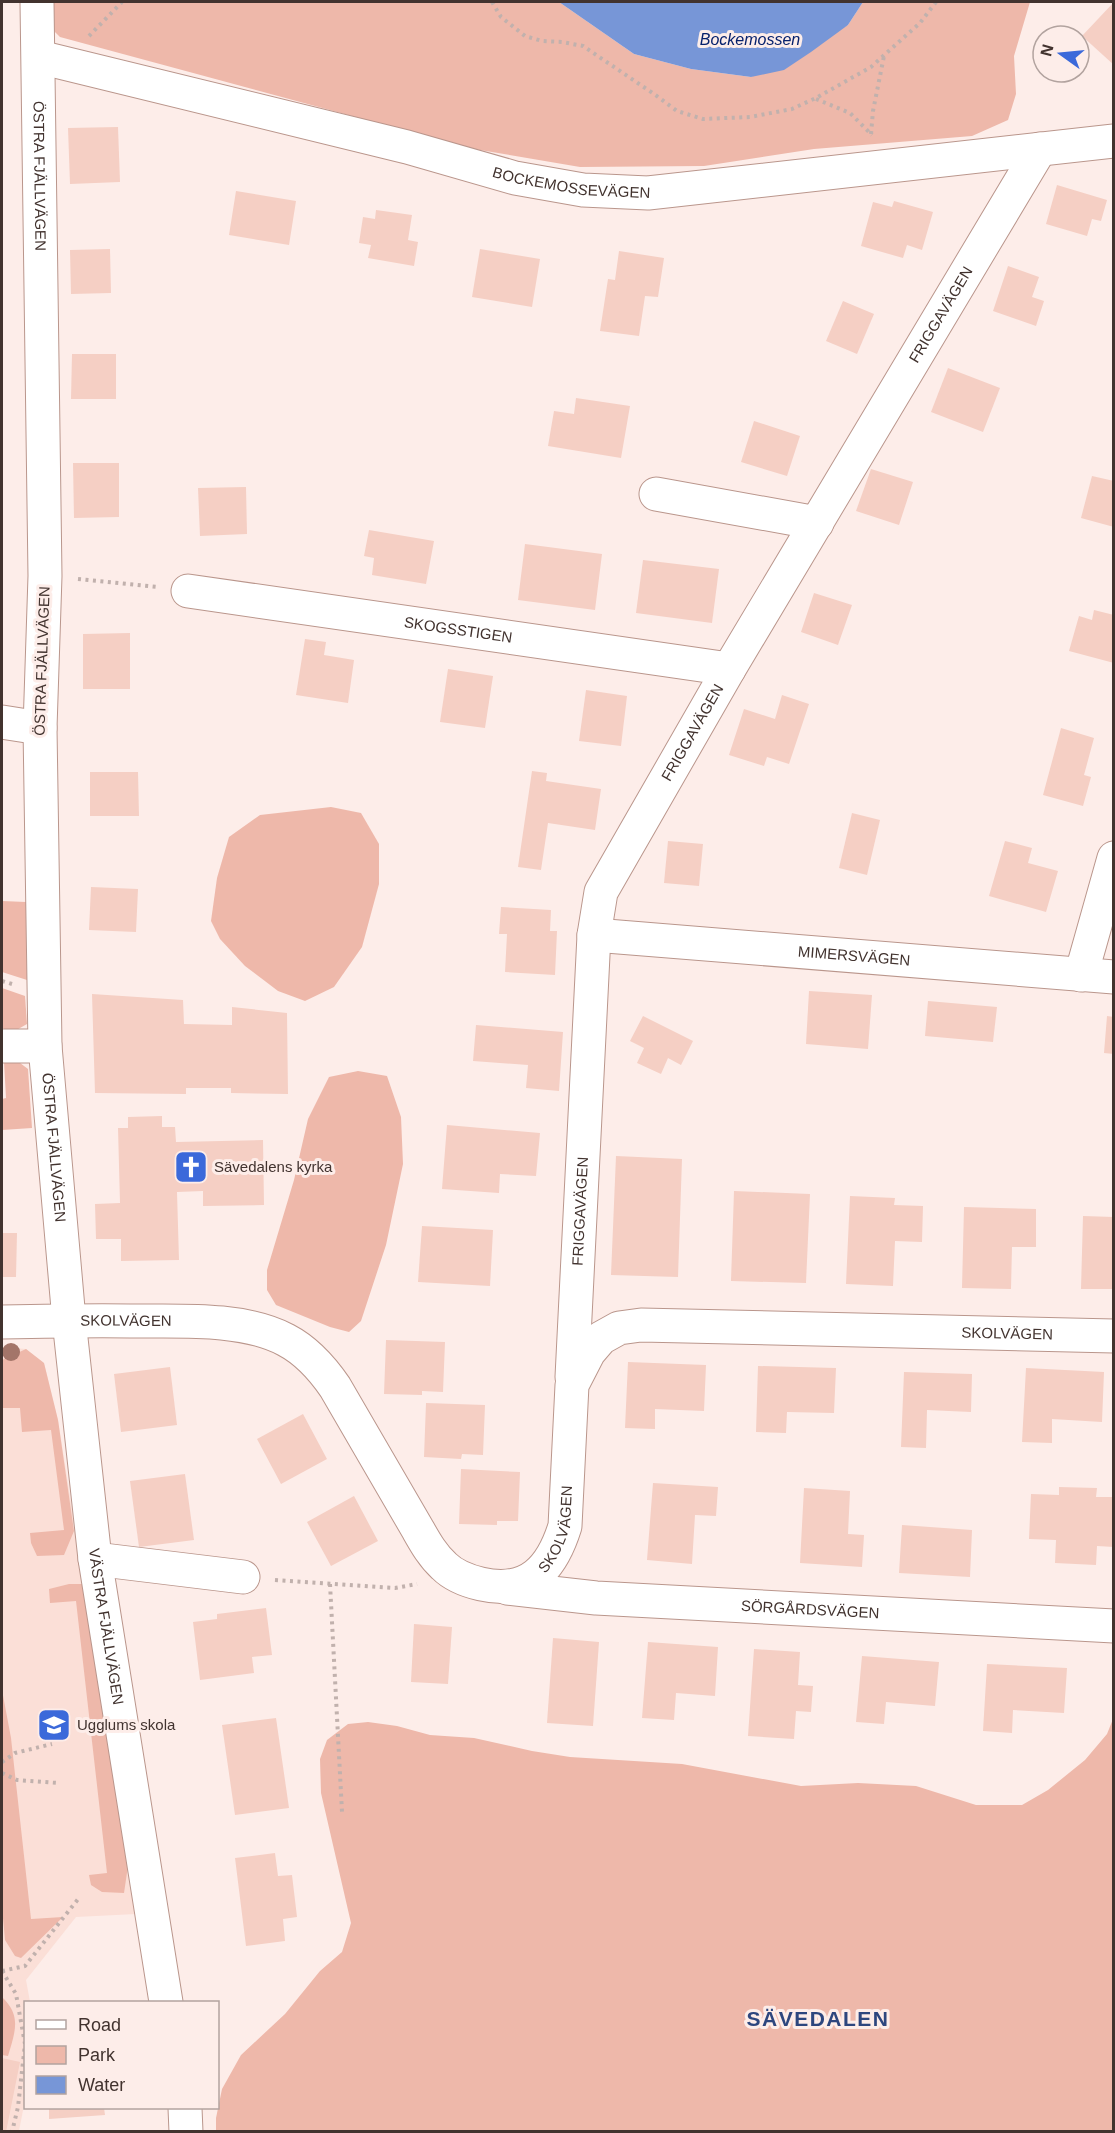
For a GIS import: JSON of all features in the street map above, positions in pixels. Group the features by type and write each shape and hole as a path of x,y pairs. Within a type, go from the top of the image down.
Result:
{"street":[{"name":"ÖSTRA FJÄLLVÄGEN","path":"37,2 51,60 45,576 40,728 45,1046 69,1320"},
{"name":"BOCKEMOSSEVÄGEN","path":"51,60 407,147 515,178 583,190 648,194 1113,141"},
{"name":"FRIGGAVÄGEN","path":"572,1385 594,935 601,892 729,669 1040,149"},
{"path":"656,494 817,523"},
{"name":"SKOGSSTIGEN","path":"188,591 729,669"},
{"path":"2,723 40,728"},
{"path":"1081,975 1113,858"},
{"name":"MIMERSVÄGEN","path":"594,935 1113,977"},
{"path":"2,1046 45,1046"},
{"name":"VÄSTRA FJÄLLVÄGEN","path":"69,1320 95,1560 166,2001"},
{"name":"SKOLVÄGEN","path":"2,1322 185,1321 246,1327 287,1340 309,1356 335,1387 430,1551 445,1567 470,1581 507,1587 525,1584 541,1572 560,1543 565,1526 572,1385 589,1352 601,1338 619,1328 641,1325 1113,1336"},
{"path":"95,1560 243,1577"},
{"name":"SÖRGÅRDSVÄGEN","path":"507,1587 596,1598 1113,1626"},
{"path":"185,2109 186,2132"}],"path":[{"path":"51,60 122,2"},
{"path":"492,2 501,17 525,36 542,41 583,46 677,111 703,119 750,117 792,109 816,98 871,67 920,22 936,2"},
{"path":"883,167 871,134 884,55"},
{"path":"816,98 850,113 871,134"},
{"path":"45,576 188,591"},
{"path":"243,1577 396,1588"},
{"path":"330,1584 342,1812"},
{"path":"2,1762 15,1753 52,1744"},
{"path":"2,1773 17,1780 58,1783"},
{"path":"24,2038 16,1994 2,1971 25,1966 79,1898"},
{"path":"12,2132 18,2107 24,2053"}],"shaded area":[{"name":"Ugglums skola","path":"2,1347 26,1349 44,1363 58,1420 136,1914 76,1917 26,1980 30,2001 24,2001 24,2105 19,2131 2,2132"}],"green space":[{"path":"43,2 559,2 634,54 691,69 751,77 848,25 863,2 1030,2 1014,56 1016,94 1008,120 972,136 814,149 704,166 580,167 474,149 60,37 49,26"},
{"path":"331,807 361,813 379,844 379,884 362,947 334,987 305,1001 278,991 245,966 220,939 211,921 217,878 229,837 260,815"},
{"path":"2,901 26,902 27,980 2,972"},
{"path":"2,988 25,996 27,1024 13,1032 2,1028"},
{"path":"4,1062 20,1063 28,1069 32,1128 2,1130 2,1099 6,1098"},
{"path":"358,1071 387,1076 401,1117 403,1164 386,1245 361,1321 349,1332 330,1327 276,1305 267,1290 267,1270 294,1180 308,1119 329,1077"},
{"path":"26,1349 44,1363 58,1420 74,1531 64,1555 37,1556 31,1543 30,1533 64,1530 51,1430 22,1432 20,1408 2,1408 2,1360"},
{"path":"69,1584 84,1584 128,1866 124,1893 102,1892 91,1885 89,1875 107,1873 76,1601 50,1603 49,1589"},
{"path":"2,1690 11,1738 31,1919 63,1917 21,1958 15,1956 5,1940 2,1907"},
{"path":"1113,1719 1113,2131 216,2131 216,2118 222,2089 241,2055 285,2014 320,1971 342,1952 351,1923 321,1793 320,1759 327,1740 348,1724 368,1722 397,1726 430,1735 474,1738 570,1757 682,1764 801,1786 858,1783 916,1786 976,1805 1022,1805 1048,1790 1085,1760 1107,1734"},
{"path":"2,1997 15,2018 8,2056 2,2055"}],"water":[{"name":"Bockemossen","path":"559,2 863,2 848,25 811,52 784,70 751,77 691,69 634,54"}],"building":[{"path":"1114,2 1114,65 1091,44 1091,26"},
{"path":"118,127 120,182 70,184 68,128"},
{"path":"1057,185 1107,200 1101,221 1092,219 1087,236 1046,224"},
{"path":"236,191 296,201 289,245 229,235"},
{"path":"894,201 933,212 922,250 907,245 903,258 861,246 873,202 892,207"},
{"path":"376,210 412,215 408,240 418,242 414,266 368,258 371,245 359,243 363,217 375,219"},
{"path":"110,249 111,293 71,294 70,250"},
{"path":"480,249 540,259 532,307 472,297"},
{"path":"619,251 664,258 658,297 645,296 639,336 600,331 608,279 615,280"},
{"path":"1008,266 1039,277 1032,297 1044,301 1036,326 993,311"},
{"path":"843,301 874,314 857,354 826,341"},
{"path":"72,354 116,354 116,399 71,399"},
{"path":"948,368 1000,388 983,432 931,412"},
{"path":"576,398 630,406 621,458 548,446 554,411 574,414"},
{"path":"754,421 800,436 787,476 741,462"},
{"path":"73,463 119,463 119,517 74,518"},
{"path":"871,469 913,482 899,525 856,511"},
{"path":"1092,476 1114,481 1114,527 1081,518"},
{"path":"246,487 247,534 200,536 198,488"},
{"path":"369,530 434,541 426,584 372,575 374,558 364,556"},
{"path":"525,544 602,554 595,610 518,600"},
{"path":"643,560 719,569 712,623 636,613"},
{"path":"814,593 852,605 838,645 801,632"},
{"path":"1094,610 1114,615 1114,663 1069,651 1079,616 1092,620"},
{"path":"130,633 130,689 83,689 83,634"},
{"path":"305,639 326,642 324,655 354,660 348,703 296,695"},
{"path":"448,669 493,676 485,728 440,722"},
{"path":"586,690 627,696 621,746 579,741"},
{"path":"782,695 809,704 789,764 767,757 764,766 729,755 744,709 775,719"},
{"path":"1061,728 1094,738 1084,775 1091,777 1083,806 1043,795"},
{"path":"532,771 547,773 546,781 601,789 595,830 548,823 541,870 518,867"},
{"path":"90,772 138,772 139,816 90,816"},
{"path":"852,813 880,820 867,875 839,868"},
{"path":"668,841 703,844 699,886 664,883"},
{"path":"1005,841 1032,848 1028,863 1058,871 1046,912 989,896"},
{"path":"91,887 138,889 136,932 89,930"},
{"path":"501,907 551,910 550,931 557,931 555,975 505,972 507,934 499,934"},
{"path":"809,991 872,995 868,1049 806,1044"},
{"path":"92,994 183,1000 184,1024 232,1025 232,1007 287,1013 288,1094 231,1093 231,1088 186,1088 186,1094 95,1093"},
{"path":"928,1001 997,1007 993,1042 925,1036"},
{"path":"643,1016 693,1041 681,1065 668,1058 661,1074 637,1063 644,1048 630,1041"},
{"path":"1107,1016 1114,1017 1114,1054 1104,1053"},
{"path":"476,1025 563,1032 559,1091 526,1088 528,1065 473,1061"},
{"name":"Sävedalens kyrka","path":"162,1116 162,1127 175,1127 176,1142 263,1140 264,1205 203,1206 203,1191 177,1192 179,1260 121,1261 121,1239 96,1239 95,1204 120,1203 118,1128 128,1128 128,1117"},
{"path":"447,1125 540,1133 536,1176 500,1174 499,1193 442,1189"},
{"path":"616,1156 682,1159 678,1277 611,1275"},
{"path":"734,1191 810,1194 806,1283 731,1281"},
{"path":"850,1196 895,1198 894,1205 923,1206 922,1242 895,1241 893,1286 846,1284"},
{"path":"964,1207 1036,1209 1036,1247 1012,1247 1011,1289 962,1288"},
{"path":"1083,1216 1114,1217 1114,1289 1081,1289"},
{"path":"422,1226 493,1230 490,1286 418,1282"},
{"path":"2,1233 17,1233 16,1277 2,1277"},
{"path":"386,1340 445,1342 443,1392 422,1391 422,1395 384,1394"},
{"path":"628,1362 706,1365 704,1411 655,1409 655,1429 625,1428"},
{"path":"758,1366 836,1368 834,1413 787,1412 786,1433 756,1432"},
{"path":"170,1367 177,1425 121,1432 114,1374"},
{"path":"1026,1368 1104,1372 1102,1422 1052,1419 1052,1443 1022,1442"},
{"path":"904,1372 972,1374 971,1412 927,1410 926,1448 901,1447"},
{"path":"426,1403 485,1405 483,1455 462,1454 461,1459 424,1457"},
{"path":"303,1414 327,1459 281,1484 257,1439"},
{"path":"461,1469 520,1472 518,1521 497,1521 497,1525 459,1524"},
{"path":"185,1474 194,1540 139,1547 130,1481"},
{"path":"653,1483 718,1487 716,1516 695,1515 692,1564 647,1560"},
{"path":"1059,1487 1097,1488 1096,1497 1114,1497 1114,1547 1097,1546 1096,1565 1055,1563 1056,1540 1029,1539 1031,1494 1059,1495"},
{"path":"804,1488 850,1491 848,1534 864,1535 862,1567 800,1563"},
{"path":"354,1496 378,1541 331,1566 307,1522"},
{"path":"902,1525 972,1530 970,1577 899,1573"},
{"path":"266,1608 272,1655 252,1657 254,1673 200,1680 193,1622 217,1619 217,1614"},
{"path":"414,1624 452,1627 448,1684 411,1682"},
{"path":"553,1638 599,1642 593,1726 547,1723"},
{"path":"648,1642 718,1647 715,1696 676,1693 674,1720 642,1718"},
{"path":"754,1649 800,1652 798,1685 813,1686 811,1712 796,1711 794,1739 748,1736"},
{"path":"862,1656 939,1662 935,1706 886,1702 884,1724 856,1722"},
{"path":"987,1664 1067,1668 1064,1713 1013,1710 1012,1733 983,1731"},
{"path":"276,1718 289,1808 235,1815 222,1725"},
{"path":"275,1853 278,1876 292,1875 297,1917 283,1919 285,1941 246,1946 235,1858"},
{"path":"2,2058 20,2062 6,2132 2,2132"},
{"path":"49,2109 104,2109 105,2115 49,2119"}],"place":[{"name":"Sävedalens kyrka","path":"191,1167"},
{"name":"Ugglums skola","path":"54,1725"}],"district":[{"name":"SÄVEDALEN","path":"818,2019"}]}
